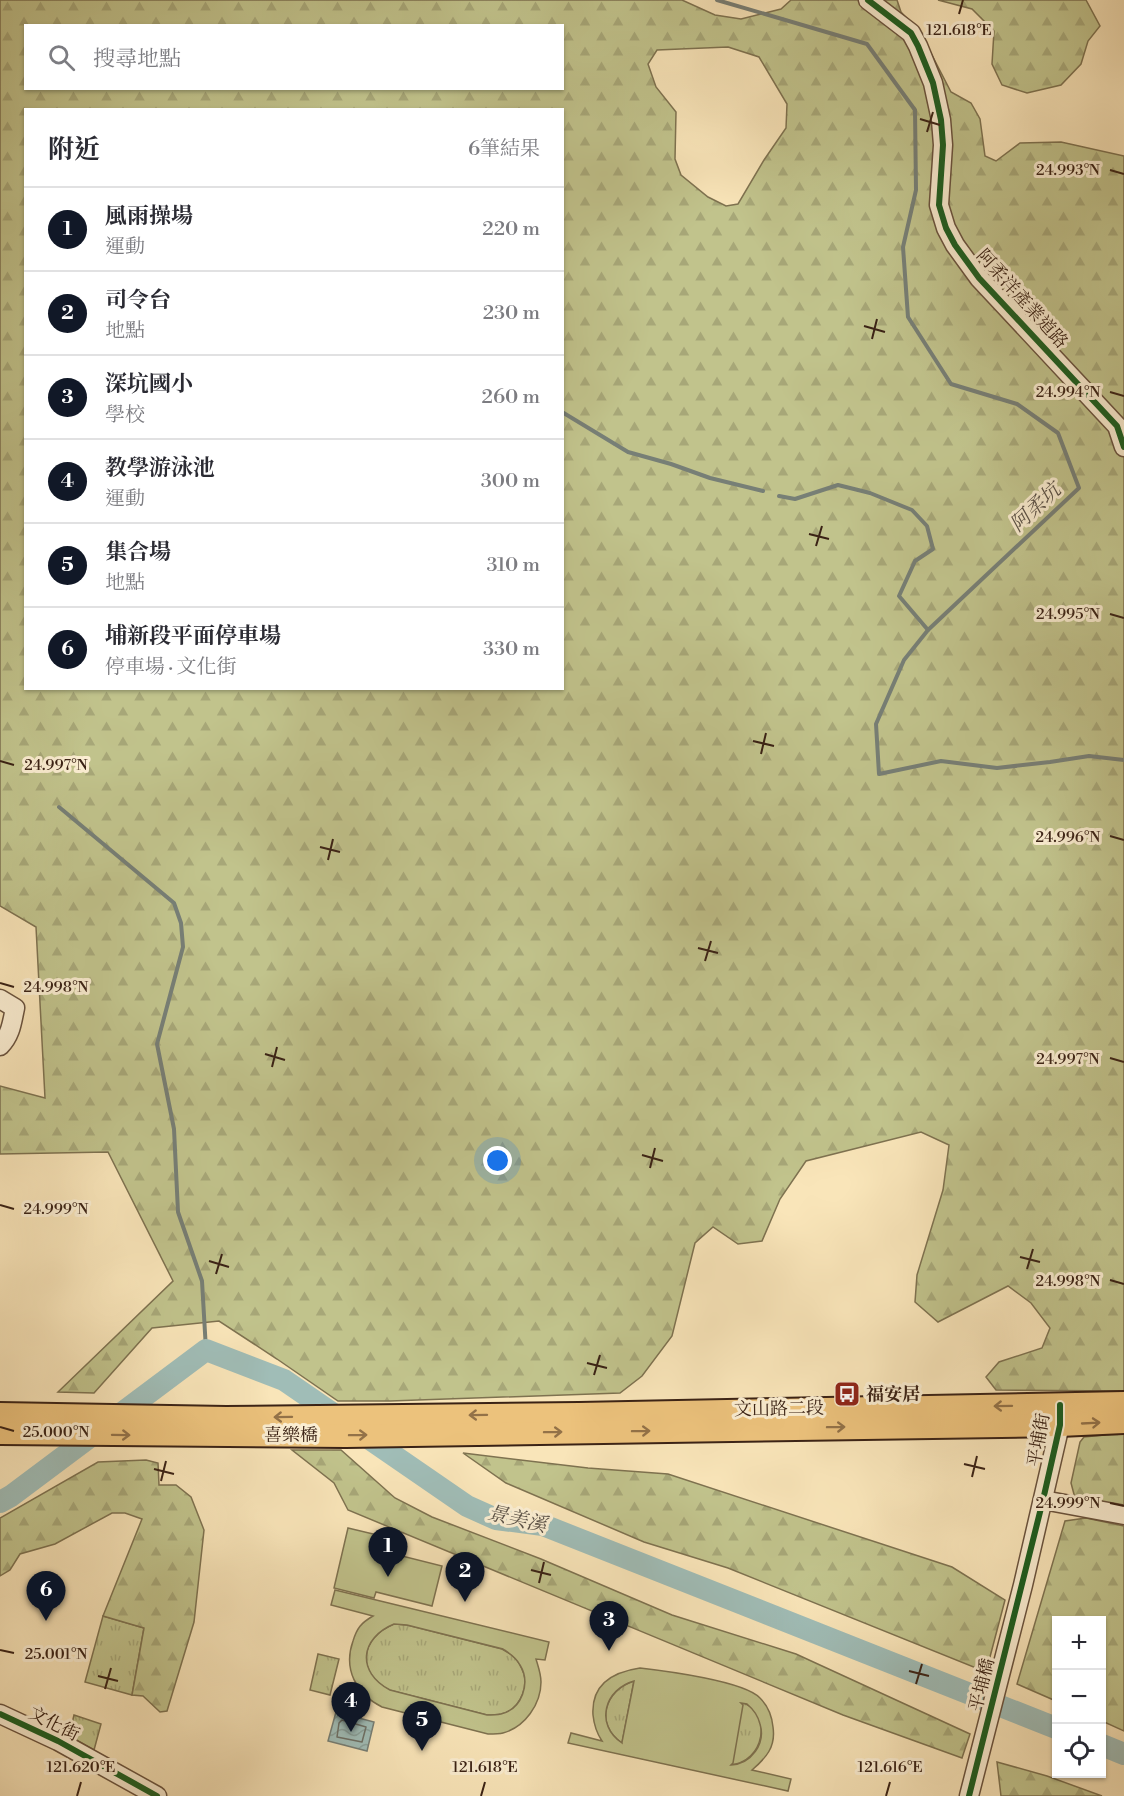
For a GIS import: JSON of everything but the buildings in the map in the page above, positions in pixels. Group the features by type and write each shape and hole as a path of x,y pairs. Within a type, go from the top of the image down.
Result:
{"main road":[{"name":"文山路二段","path":"1060,1415 1124,1403"},
{"name":"文山路二段","path":"580,1423 903,1406 1060,1415 1124,1422"},
{"name":"喜樂橋","path":"0,1414 580,1423"},
{"name":"喜樂橋","path":"0,1433 346,1436 580,1423"}],"street":[{"name":"阿柔洋產業道路","path":"868,0 911,33 933,83 941,120 943,145 939,205 946,228 955,245 979,278 1117,426 1124,447"},
{"path":"0,999 15,1008 11,1028 0,1046"},
{"name":"平埔街","path":"1023,1585 1060,1415"},
{"path":"1043,1500 1124,1515"},
{"name":"平埔橋","path":"969,1794 1023,1585"},
{"name":"文化街","path":"0,1714 58,1741 157,1796"}],"green space":[{"path":"0,0 682,0 715,15 741,19 781,9 791,0 897,0 901,12 921,34 951,92 971,103 980,119 985,156 996,161 1020,143 1061,142 1124,156 1124,1391 996,1390 986,1377 999,1362 1042,1348 1050,1328 1031,1303 1008,1286 938,1322 915,1302 917,1275 943,1190 949,1145 921,1132 806,1161 780,1199 762,1241 738,1244 713,1227 695,1243 672,1336 642,1376 620,1393 338,1401 219,1321 152,1328 94,1393 58,1392 173,1281 108,1152 0,1154 0,1086 45,1098 36,927 0,906","holes":["728,47 759,57 787,104 786,128 738,204 726,206 708,197 681,175 675,159 676,112 656,87 648,64 657,50"]},
{"path":"938,0 1086,0 1100,26 1088,41 1081,64 1061,85 1027,93 1002,85 992,64 994,31 972,9"},
{"path":"1124,1433 1124,1507 1075,1498 1071,1483 1080,1442 1084,1437"},
{"path":"292,1450 341,1450 395,1498 432,1517 541,1559 672,1615 796,1654 970,1734 962,1758 843,1715 348,1510 334,1483"},
{"path":"463,1453 588,1468 668,1474 952,1567 1005,1600 986,1672 728,1568 644,1542 506,1483"},
{"path":"146,1460 158,1463 159,1485 176,1485 191,1497 204,1530 194,1622 167,1711 160,1712 143,1696 132,1695 144,1628 103,1616 142,1519 125,1513 112,1513 55,1544 20,1554 10,1570 0,1576 0,1518 98,1462"},
{"path":"1086,1518 1124,1526 1124,1731 1106,1723 1106,1616 1052,1616 1052,1699 1017,1684 1065,1521"},
{"path":"348,1528 390,1538 386,1552 442,1566 432,1606 376,1592 374,1598 334,1588"},
{"path":"335,1590 549,1642 545,1660 536,1659 541,1682 535,1706 518,1726 503,1733 490,1734 382,1707 373,1702 359,1688 351,1671 350,1661 350,1651 356,1633 362,1624 373,1616 331,1605","holes":["394,1624 407,1625 508,1652 520,1665 525,1680 519,1701 508,1711 487,1715 390,1690 379,1683 367,1665 366,1656 369,1646 383,1630"]},
{"path":"103,1616 144,1628 132,1695 85,1682"},
{"path":"394,1624 407,1625 502,1649 512,1655 520,1665 525,1680 519,1701 508,1711 487,1715 389,1690 378,1683 371,1674 366,1656 374,1638"},
{"path":"318,1654 339,1659 330,1695 310,1690"},
{"path":"640,1668 704,1678 738,1687 760,1698 771,1716 774,1734 766,1756 752,1770 791,1779 788,1791 568,1743 571,1733 602,1741 593,1719 593,1704 596,1695 606,1681","holes":["634,1681 622,1742 622,1743 613,1735 608,1726 607,1708 616,1691","741,1703 747,1704 757,1715 761,1739 751,1757 731,1765 743,1705"]},
{"path":"634,1681 622,1743 608,1727 607,1708 616,1692 624,1685"},
{"path":"740,1702 751,1707 758,1715 761,1736 751,1756 729,1765"},
{"path":"74,1715 101,1724 94,1750 69,1736"},
{"path":"997,1762 1047,1776 1102,1796 1001,1796"}],"water":[{"path":"336,1712 374,1722 367,1751 328,1741"}],"waterway":[{"name":"阿柔坑","path":"717,0 867,44 915,110 916,190 903,247 908,317 951,384 1017,404 1058,433 1079,488 928,630 904,660 876,724 879,774 941,761 997,768 1089,756 1124,760"},
{"path":"564,413 628,452 710,478 763,491"},
{"path":"779,496 795,499 838,485 870,493 912,510 927,526 933,549 915,561 899,596 928,630"},
{"path":"59,807 174,903 181,923 183,947 157,1044 174,1129 178,1212 202,1281 206,1350"},
{"name":"景美溪","path":"0,1502 206,1350 284,1380 467,1506 496,1519 543,1525 1052,1726"},
{"name":"景美溪","path":"1106,1747 1124,1754"}],"cycle path":[{"path":"868,0 911,33 933,83 941,120 943,145 939,205 946,228 955,245 979,278 1117,426 1124,447"},
{"path":"969,1796 1043,1500 1060,1425 1060,1405"},
{"path":"0,1714 58,1741 157,1796"}],"place":[{"name":"福安居","path":"847,1394"},
{"name":"風雨操場","path":"388,1577"},
{"name":"司令台","path":"465,1602"},
{"name":"埔新段平面停車場","path":"46,1621"},
{"name":"深坑國小","path":"609,1651"},
{"name":"教學游泳池","path":"351,1732"},
{"name":"集合場","path":"422,1751"}]}
